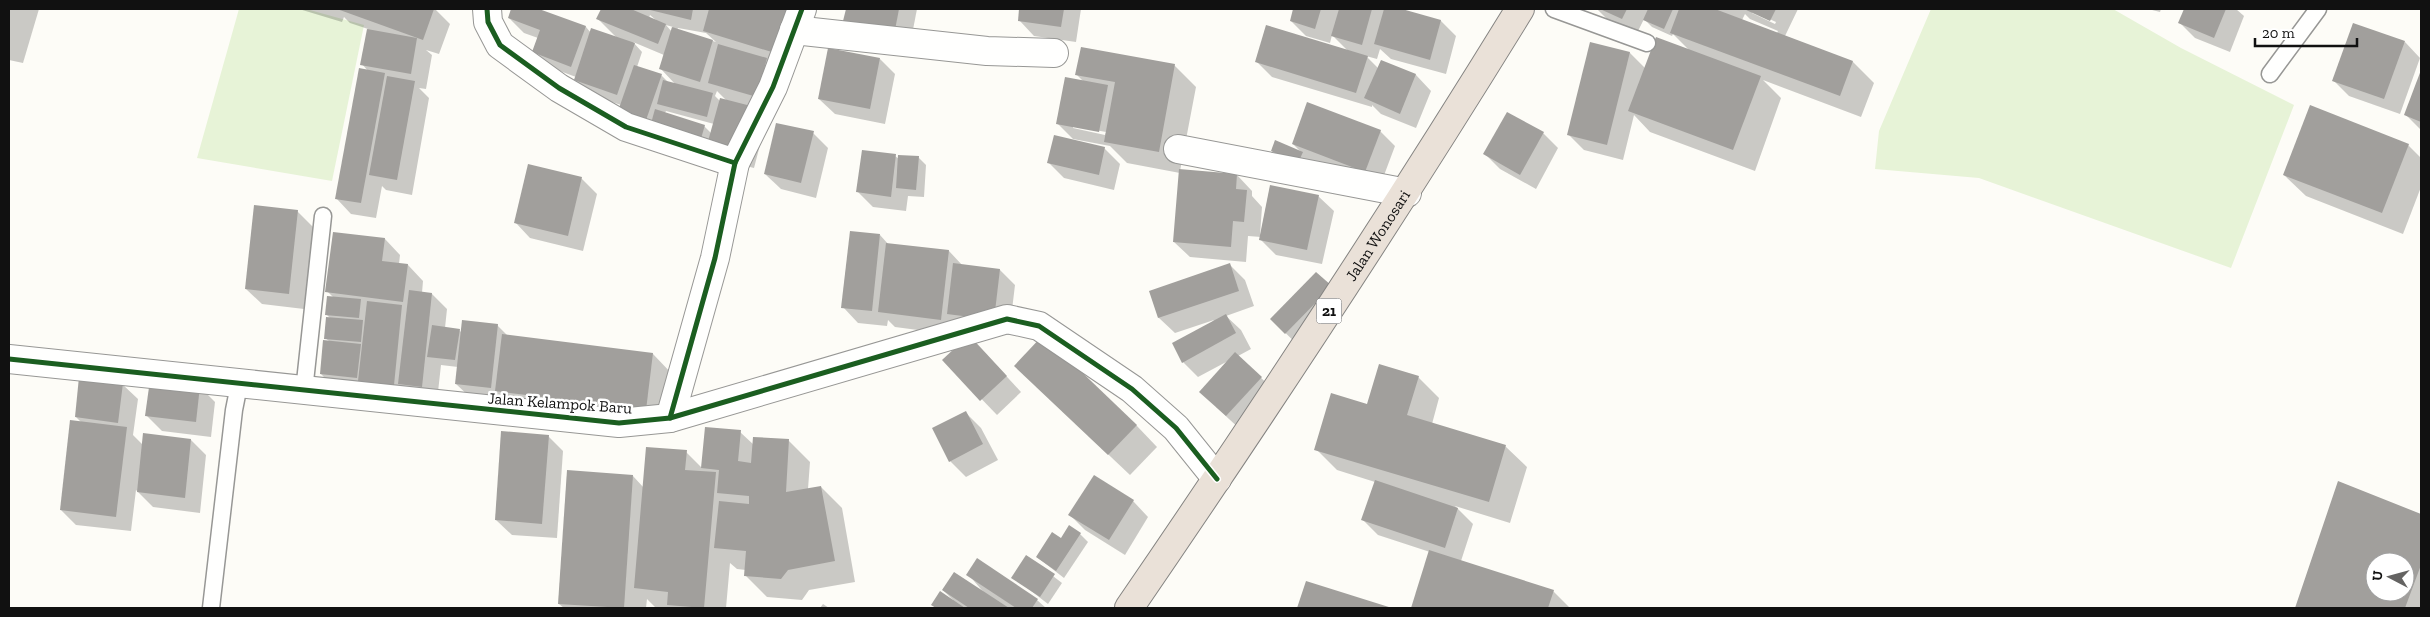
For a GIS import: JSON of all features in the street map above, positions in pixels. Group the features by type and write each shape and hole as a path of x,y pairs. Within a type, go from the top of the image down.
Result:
{"highway":[{"name":"Jalan Wonosari","path":"1129,608 1407,193 1520,9"}],"street":[{"path":"486,9 488,22 500,45 559,88 626,127 735,162"},
{"path":"670,418 715,258 735,162 773,87 798,19 987,51 1054,53"},
{"path":"1178,148 1407,193"},
{"name":"Jalan Kelampok Baru","path":"9,359 618,423 670,418 1007,319 1039,326 1132,389 1176,428 1217,479"}],"lane":[{"path":"1554,9 1647,43"},
{"path":"2270,74 2318,9"},
{"path":"304,391 322,216"},
{"path":"211,608 234,410 240,384"}],"green space":[{"path":"239,9 306,9 364,25 332,181 197,158"},
{"path":"1931,9 2113,9 2181,48 2294,105 2231,268 1979,178 1875,169 1879,131"}],"building":[{"path":"337,9 434,9 423,40"},
{"path":"511,9 539,9 586,26 571,67 532,52 540,30 508,18"},
{"path":"601,9 631,9 666,24 658,44 596,19"},
{"path":"646,9 693,9 691,20"},
{"path":"709,9 788,9 775,53 703,31"},
{"path":"846,9 899,9 895,30 843,21"},
{"path":"1019,9 1064,9 1061,27 1018,21"},
{"path":"1293,9 1321,9 1315,29 1290,21"},
{"path":"1339,9 1372,9 1362,45 1331,36"},
{"path":"1384,9 1402,9 1441,20 1430,60 1374,44"},
{"path":"1600,9 1627,9 1622,19"},
{"path":"1648,9 1673,9 1664,29 1643,20"},
{"path":"1679,9 1715,9 1853,61 1840,96 1670,33"},
{"path":"1744,9 1776,9 1770,21"},
{"path":"2184,9 2226,9 2214,38 2178,23"},
{"path":"2353,23 2405,41 2384,99 2332,81"},
{"path":"1266,25 1368,56 1356,93 1255,62"},
{"path":"672,27 713,40 700,82 659,69"},
{"path":"591,28 635,43 617,95 574,80"},
{"path":"367,29 417,38 411,74 360,65"},
{"path":"1656,37 1761,76 1733,150 1628,111"},
{"path":"1590,42 1630,52 1607,145 1567,135"},
{"path":"718,44 767,58 757,97 708,83"},
{"path":"1081,47 1175,64 1159,152 1104,142 1115,82 1075,75"},
{"path":"828,48 880,58 870,109 818,99"},
{"path":"1381,60 1416,74 1400,114 1364,98"},
{"path":"634,65 662,74 645,123 617,114"},
{"path":"359,68 385,73 361,203 335,199"},
{"path":"2421,70 2421,122 2404,115"},
{"path":"387,76 415,81 397,180 369,175"},
{"path":"1065,77 1108,85 1099,132 1056,124"},
{"path":"663,80 713,93 707,117 657,104"},
{"path":"720,98 751,106 738,154 707,145"},
{"path":"1307,102 1381,130 1365,172 1292,144"},
{"path":"2310,105 2409,144 2382,213 2283,175"},
{"path":"655,109 705,125 700,142 650,127"},
{"path":"1507,112 1544,132 1520,175 1483,154"},
{"path":"776,123 814,131 801,183 764,174"},
{"path":"1054,135 1105,147 1099,175 1047,163"},
{"path":"1275,140 1303,152 1298,163 1271,151"},
{"path":"862,150 896,154 891,197 856,192"},
{"path":"898,155 919,156 916,190 896,188"},
{"path":"528,164 582,177 568,236 514,223"},
{"path":"1179,169 1237,174 1236,189 1247,190 1244,222 1233,221 1231,247 1173,242"},
{"path":"1270,185 1319,195 1307,250 1259,240"},
{"path":"254,205 298,210 289,294 245,289"},
{"path":"850,231 880,234 872,311 841,308"},
{"path":"333,232 385,238 382,261 408,264 403,302 325,292"},
{"path":"886,243 949,250 941,320 878,312"},
{"path":"953,263 1000,269 994,320 947,314"},
{"path":"1230,263 1239,291 1158,318 1149,291"},
{"path":"1316,272 1332,286 1285,334 1270,319"},
{"path":"409,290 432,293 422,387 398,384"},
{"path":"327,296 361,299 359,318 325,315"},
{"path":"367,301 402,305 394,385 358,381"},
{"path":"1226,314 1236,333 1182,363 1172,343"},
{"path":"326,317 363,320 361,342 324,339"},
{"path":"462,320 498,324 491,388 455,384"},
{"path":"432,325 460,329 455,360 427,357"},
{"path":"502,334 653,353 646,410 495,391"},
{"path":"969,335 1007,376 980,401 942,360"},
{"path":"1043,335 1137,425 1108,455 1014,366"},
{"path":"323,340 361,344 357,378 320,374"},
{"path":"1235,352 1262,377 1226,416 1199,392"},
{"path":"1379,364 1419,376 1407,415 1506,445 1489,502 1314,450 1331,393 1367,404"},
{"path":"79,377 123,383 118,423 75,417"},
{"path":"150,380 200,386 196,422 145,416"},
{"path":"966,411 983,444 949,462 932,428"},
{"path":"70,420 127,427 116,517 60,510"},
{"path":"705,427 741,430 738,461 751,463 753,437 789,439 786,492 821,486 835,561 788,570 781,579 744,576 746,551 714,548 719,501 749,504 749,496 717,493 719,470 701,468"},
{"path":"501,431 549,435 542,524 495,520"},
{"path":"143,433 191,439 185,498 137,492"},
{"path":"646,447 687,450 685,470 716,472 704,608 667,605 668,592 634,588"},
{"path":"567,470 633,475 624,608 558,604"},
{"path":"1094,475 1134,500 1109,540 1068,515"},
{"path":"1375,480 1458,508 1445,548 1361,520"},
{"path":"2338,481 2421,514 2421,565 2415,581 2415,552 2365,552 2365,602 2407,602 2405,608 2295,608"},
{"path":"1069,525 1081,533 1056,571 1036,557 1052,532 1061,538"},
{"path":"1429,550 1554,590 1548,608 1411,608"},
{"path":"1026,555 1055,574 1040,597 1011,578"},
{"path":"977,558 1038,599 1032,608 1016,608 966,575"},
{"path":"954,572 1009,608 969,608 942,590"},
{"path":"1306,581 1392,608 1297,608"},
{"path":"940,591 965,608 936,608 931,605"}],"cycle path":[{"path":"487,9 488,22 500,45 559,88 626,127 735,163"},
{"path":"670,418 715,258 735,163 773,87 802,9"},
{"path":"9,359 619,423 670,418 1007,319 1039,326 1132,389 1176,428 1217,479"}]}
